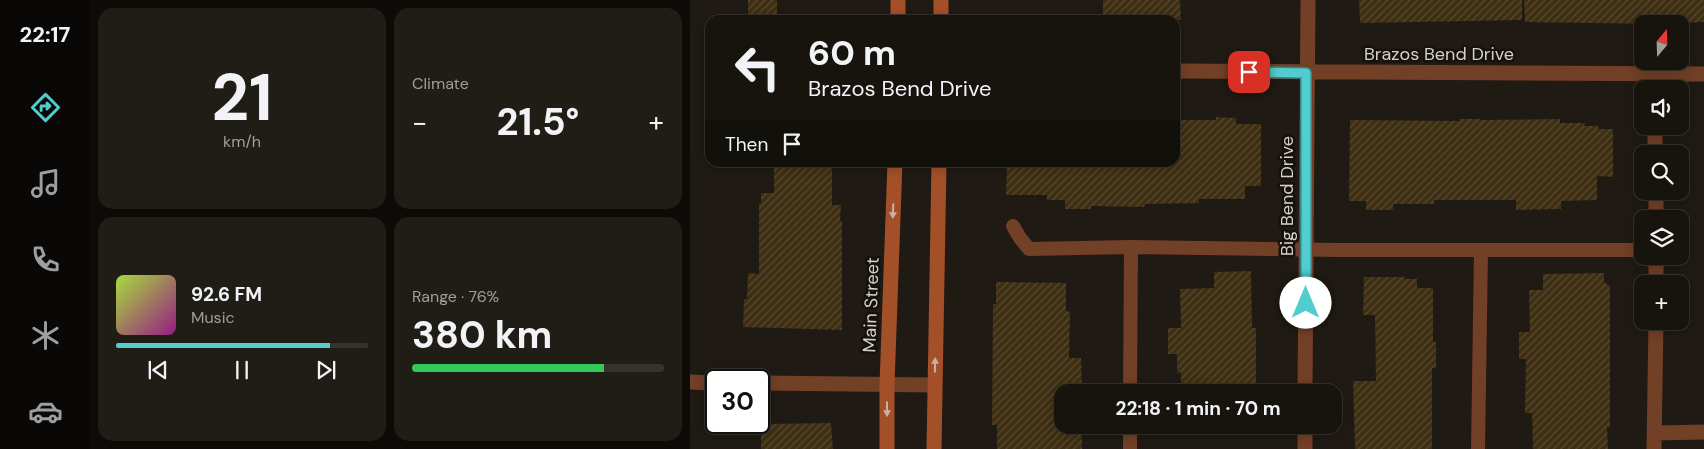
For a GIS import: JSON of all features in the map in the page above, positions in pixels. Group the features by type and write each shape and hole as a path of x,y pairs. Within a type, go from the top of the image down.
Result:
{"street":[{"path":"898,0 898,15"},
{"path":"941,0 941,15"},
{"name":"Big Bend Drive","path":"1306,384 1306,73 1308,0"},
{"name":"Brazos Bend Drive","path":"1180,71 1704,74"},
{"path":"1654,73 1654,80"},
{"name":"Main Street","path":"887,449 887,385 895,167"},
{"path":"934,449 939,167"},
{"path":"1654,449 1656,330"},
{"path":"690,382 705,383"},
{"path":"770,383 934,386"},
{"path":"1655,433 1704,432"},
{"path":"1305,434 1305,449"}],"lane":[{"path":"1013,226 1029,249 1131,247 1634,250"},
{"path":"1130,384 1131,247"},
{"path":"1478,449 1481,250"},
{"path":"1130,434 1130,449"}],"building":[{"path":"748,0 777,0 777,15 748,15"},
{"path":"1103,0 1180,0 1181,20 1180,15 1103,15"},
{"path":"1359,0 1522,0 1522,20 1360,23"},
{"path":"1524,0 1704,0 1704,22 1689,23 1689,15 1634,15 1634,24 1525,22"},
{"path":"1216,117 1236,118 1236,124 1261,124 1261,186 1245,186 1245,199 1199,199 1199,203 1145,204 1144,207 1091,206 1091,209 1065,209 1065,200 1047,200 1047,195 1006,195 1007,167 1180,167 1180,120 1216,120"},
{"path":"1460,119 1560,119 1560,123 1585,123 1584,126 1598,126 1598,129 1613,129 1613,177 1597,176 1597,200 1561,201 1561,209 1516,210 1516,200 1434,200 1434,204 1393,204 1393,210 1366,210 1366,201 1349,201 1350,120 1460,121"},
{"path":"774,167 832,167 832,205 841,205 840,221 842,221 842,330 743,327 744,299 747,299 748,273 759,274 759,204 761,204 761,193 774,193"},
{"path":"1251,271 1252,328 1256,328 1256,384 1181,384 1181,372 1177,373 1177,354 1168,354 1168,328 1181,328 1180,289 1214,288 1214,272"},
{"path":"1604,273 1604,282 1610,286 1610,427 1607,427 1608,449 1533,449 1532,413 1525,413 1526,359 1519,359 1519,332 1530,332 1529,290 1543,290 1543,274"},
{"path":"1364,277 1405,277 1404,279 1417,279 1417,288 1433,288 1433,342 1436,342 1436,368 1432,368 1432,449 1355,449 1353,381 1376,381 1375,315 1363,315"},
{"path":"996,282 1066,283 1066,311 1070,312 1069,358 1081,358 1082,384 1054,384 1054,434 1082,434 1082,449 997,449 997,425 992,425 993,304 996,304"},
{"path":"831,423 833,449 761,449 761,434 770,434 770,424"}],"route":[{"path":"1249,72 1306,73 1306,303"}]}
